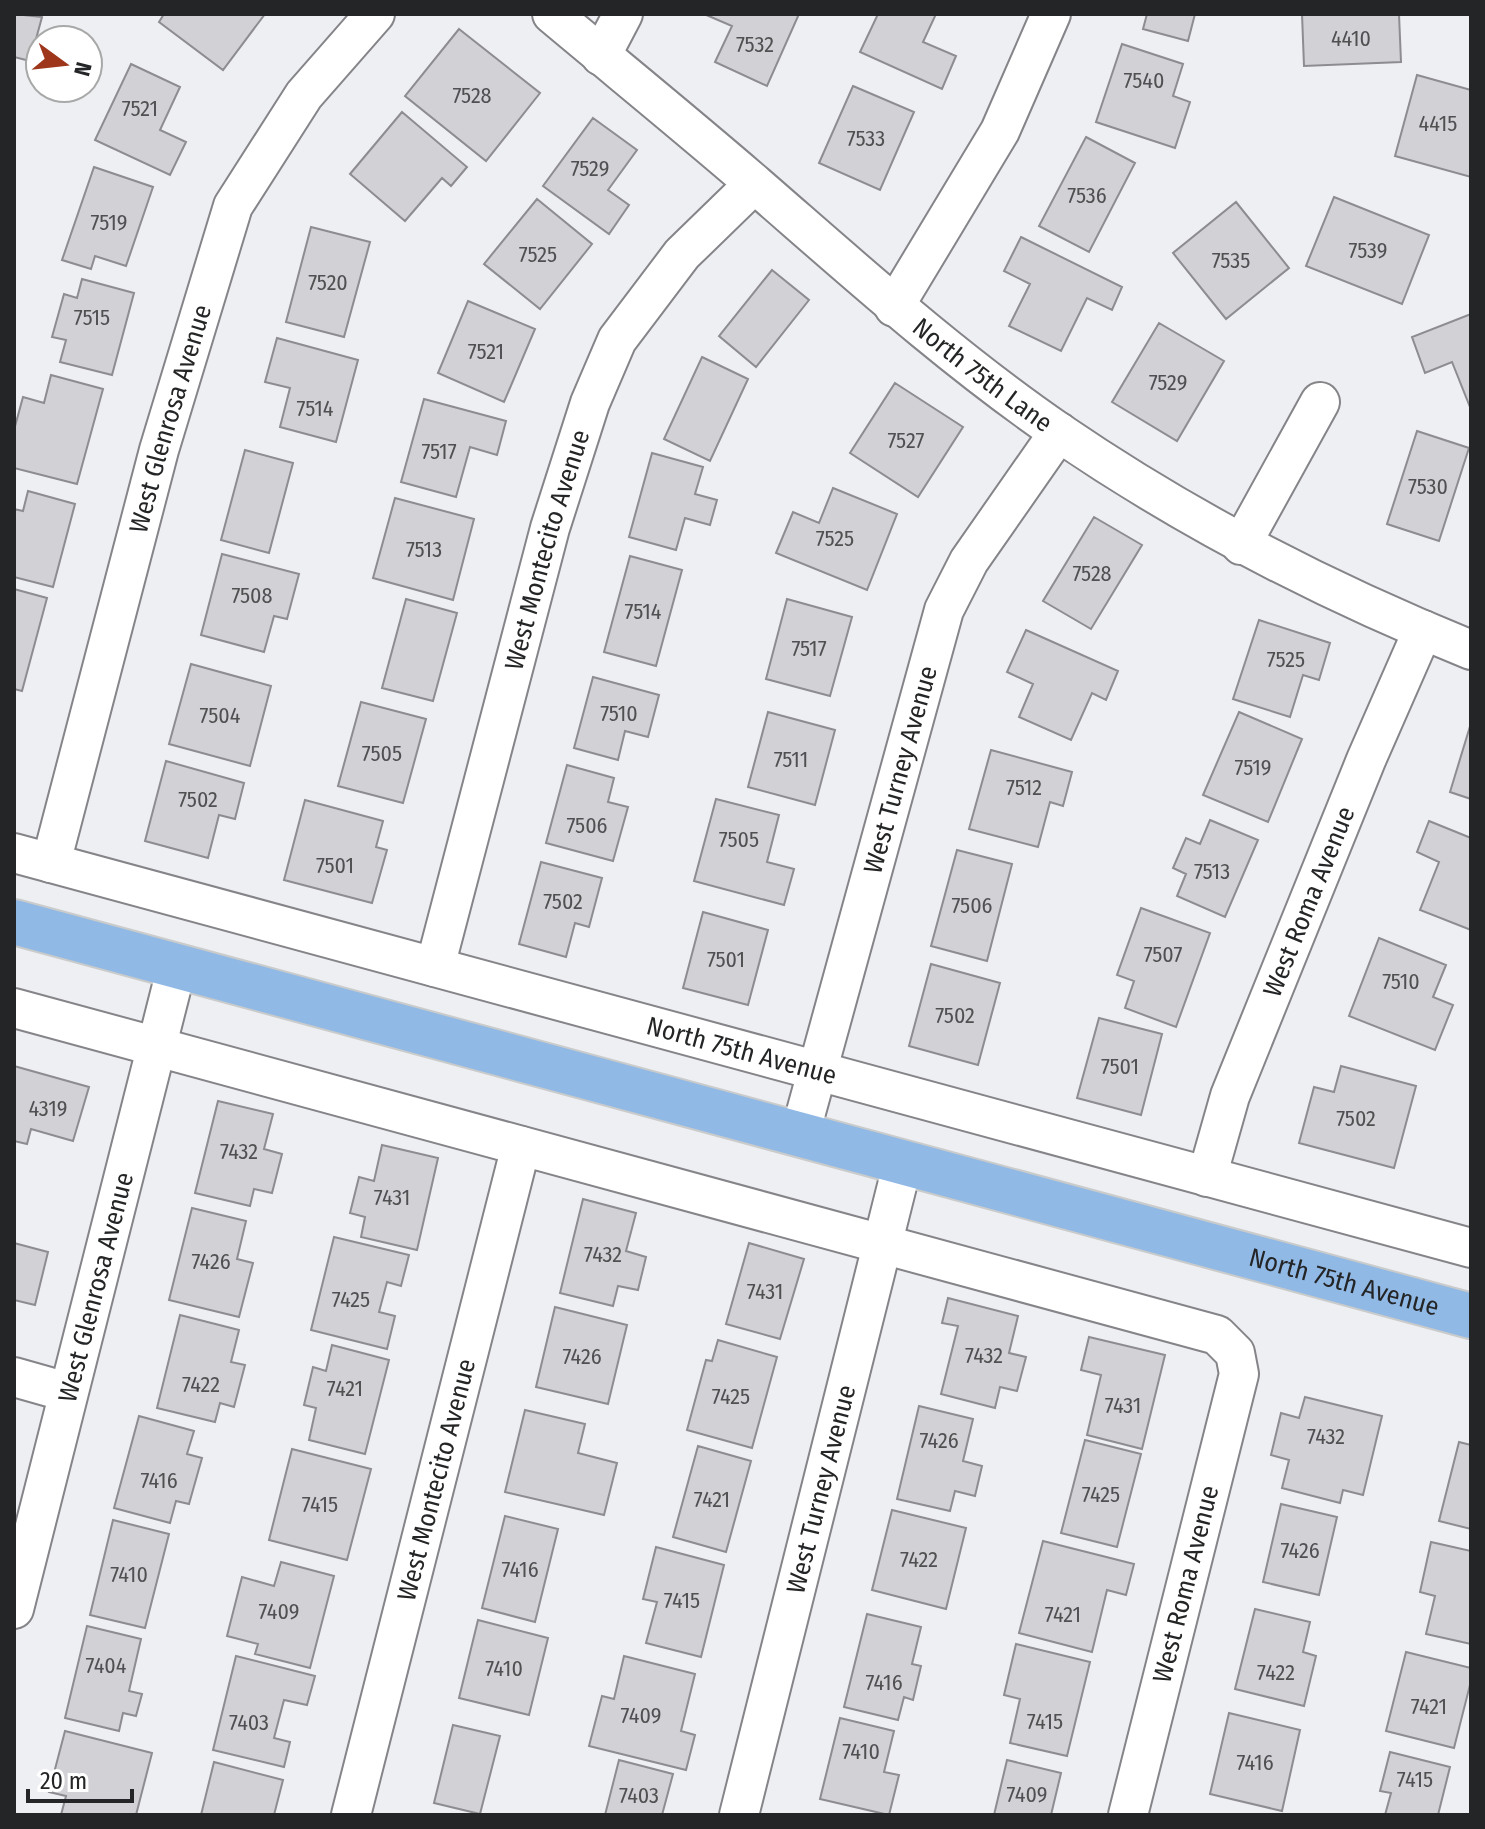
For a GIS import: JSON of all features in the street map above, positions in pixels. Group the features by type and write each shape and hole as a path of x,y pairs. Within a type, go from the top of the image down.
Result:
{"main road":[{"name":"North 75th Avenue","path":"14,922 1471,1316"}],"street":[{"name":"West Glenrosa Avenue","path":"51,863 159,450 233,206 304,95 375,14"},
{"name":"North 75th Lane","path":"552,14 894,307 1059,432 1241,545 1471,650"},
{"path":"601,56 623,14"},
{"path":"894,307 1000,131 1051,14"},
{"name":"West Montecito Avenue","path":"435,967 550,528 590,403 617,340 682,254 754,184"},
{"path":"1241,545 1320,402"},
{"name":"West Turney Avenue","path":"800,1134 944,610 969,561 1059,432"},
{"name":"West Roma Avenue","path":"1207,1177 1230,1096 1366,760 1423,630"},
{"name":"North 75th Avenue","path":"14,853 1471,1248"},
{"name":"West Glenrosa Avenue","path":"14,1609 177,966"},
{"path":"14,1008 883,1244"},
{"name":"West Montecito Avenue","path":"351,1815 521,1146"},
{"name":"West Turney Avenue","path":"739,1815 903,1162"},
{"name":"West Roma Avenue","path":"883,1244 1191,1326 1217,1335 1235,1353 1239,1374 1128,1815"},
{"path":"14,1377 67,1392"}],"building":[{"path":"14,14 42,17 40,24 24,24 24,60 14,57"},
{"path":"164,14 265,14 223,70 159,22"},
{"path":"704,14 799,14 767,86 715,62 732,26"},
{"path":"878,14 936,14 923,42 956,56 942,89 860,52"},
{"path":"1147,14 1195,14 1188,41 1143,29"},
{"path":"1302,14 1399,14 1401,62 1304,66"},
{"path":"459,29 540,93 486,161 405,96"},
{"path":"1122,44 1183,64 1173,96 1190,102 1175,148 1096,122"},
{"path":"131,64 180,87 160,130 186,142 170,175 95,140"},
{"path":"1417,75 1471,90 1471,177 1395,156"},
{"path":"853,86 914,112 880,190 819,163"},
{"path":"402,112 467,167 451,186 442,178 405,221 350,174"},
{"path":"593,118 637,150 608,190 629,205 609,234 543,186"},
{"path":"1086,137 1135,163 1089,252 1039,226"},
{"path":"94,167 153,187 126,266 95,256 91,269 62,260"},
{"path":"1334,197 1429,235 1402,304 1306,266"},
{"path":"537,199 592,244 540,309 484,264"},
{"path":"1236,202 1289,268 1226,319 1173,253"},
{"path":"311,227 370,242 344,337 286,322"},
{"path":"1021,237 1122,287 1112,310 1087,298 1061,351 1009,326 1030,284 1004,271"},
{"path":"772,270 809,300 756,367 719,336"},
{"path":"82,279 134,293 112,375 60,362 66,340 52,337 64,294 77,298"},
{"path":"468,301 535,329 504,402 438,373"},
{"path":"1471,314 1470,407 1452,362 1425,373 1412,337"},
{"path":"1159,323 1224,361 1177,441 1112,402"},
{"path":"277,338 358,360 336,442 280,427 290,388 265,382"},
{"path":"702,357 748,379 710,461 664,439"},
{"path":"51,375 103,389 77,484 14,468 14,430 23,397 44,403"},
{"path":"895,383 963,427 918,497 850,453"},
{"path":"424,399 506,421 497,455 470,447 456,497 401,482"},
{"path":"1417,431 1469,448 1439,541 1387,524"},
{"path":"245,450 293,463 269,553 221,540"},
{"path":"652,453 703,467 695,494 717,500 710,525 685,518 676,550 629,537"},
{"path":"833,488 897,514 867,590 776,553 793,512 819,523"},
{"path":"28,491 75,504 53,587 14,577 14,509 23,511"},
{"path":"395,498 474,519 453,600 373,578"},
{"path":"1094,517 1142,545 1091,629 1043,601"},
{"path":"222,554 299,574 287,619 274,616 264,652 201,635"},
{"path":"630,556 682,570 656,666 604,652"},
{"path":"14,589 47,598 22,691 14,689"},
{"path":"406,599 457,613 433,701 382,688"},
{"path":"787,599 852,617 830,696 766,679"},
{"path":"1259,620 1330,643 1319,680 1303,675 1290,717 1233,699"},
{"path":"1026,630 1118,671 1106,700 1092,693 1071,740 1019,717 1033,684 1007,672"},
{"path":"191,664 271,686 250,766 169,744"},
{"path":"593,677 659,695 648,737 625,731 618,760 574,748"},
{"path":"361,702 426,719 403,803 338,786"},
{"path":"768,712 835,730 815,805 748,787"},
{"path":"1239,712 1302,739 1268,822 1203,795"},
{"path":"1471,723 1471,799 1450,792"},
{"path":"991,750 1072,772 1063,806 1050,802 1038,847 969,829"},
{"path":"166,761 244,783 235,819 219,815 208,858 145,841"},
{"path":"567,765 614,778 608,802 628,807 613,861 546,843"},
{"path":"716,799 779,815 767,862 794,869 784,905 694,881"},
{"path":"305,800 383,821 376,847 387,850 372,903 284,880"},
{"path":"1210,820 1258,840 1225,917 1177,896 1186,874 1173,868 1186,838 1200,844"},
{"path":"1429,821 1471,838 1471,930 1420,910 1439,862 1417,852"},
{"path":"957,850 1012,864 987,961 931,946"},
{"path":"541,862 602,878 589,927 575,923 566,957 519,944"},
{"path":"1141,908 1210,933 1176,1027 1125,1008 1134,981 1117,975"},
{"path":"703,912 768,930 748,1005 683,988"},
{"path":"1379,938 1446,965 1433,997 1453,1005 1435,1050 1349,1016"},
{"path":"931,964 1000,983 978,1065 909,1046"},
{"path":"1099,1018 1162,1034 1141,1115 1077,1098"},
{"path":"14,1066 89,1087 73,1141 31,1129 27,1144 14,1141"},
{"path":"1341,1066 1416,1086 1394,1168 1299,1143 1314,1087 1334,1092"},
{"path":"218,1101 273,1114 264,1149 282,1154 272,1193 254,1189 250,1206 195,1193"},
{"path":"382,1145 438,1158 417,1250 361,1237 365,1217 350,1213 359,1177 374,1181"},
{"path":"583,1199 636,1213 626,1251 646,1257 638,1290 618,1286 613,1306 560,1293"},
{"path":"192,1208 246,1221 237,1259 253,1263 239,1317 169,1300"},
{"path":"334,1237 409,1255 401,1286 387,1282 379,1312 395,1316 387,1349 311,1330"},
{"path":"14,1243 48,1252 35,1305 14,1300"},
{"path":"749,1243 804,1259 780,1339 726,1324"},
{"path":"948,1298 1018,1316 1009,1353 1026,1357 1017,1391 1000,1387 995,1408 941,1394 958,1326 942,1323"},
{"path":"555,1307 627,1325 608,1404 536,1387"},
{"path":"180,1315 239,1330 231,1362 245,1365 234,1407 220,1403 215,1422 157,1408"},
{"path":"1089,1337 1165,1355 1142,1449 1087,1435 1101,1375 1081,1370"},
{"path":"718,1340 777,1357 752,1448 687,1430 706,1360 712,1361"},
{"path":"332,1345 389,1360 365,1454 309,1440 316,1408 304,1405 313,1367 326,1371"},
{"path":"1305,1397 1382,1416 1363,1495 1343,1490 1340,1503 1282,1488 1289,1460 1271,1455 1281,1413 1299,1418"},
{"path":"919,1406 973,1419 963,1461 982,1466 975,1496 955,1491 950,1511 897,1499"},
{"path":"525,1410 585,1424 578,1453 617,1463 604,1515 505,1492"},
{"path":"139,1416 194,1431 187,1454 202,1458 189,1504 176,1501 170,1523 114,1508"},
{"path":"1085,1440 1141,1454 1117,1547 1061,1533"},
{"path":"1459,1442 1471,1445 1471,1529 1439,1521"},
{"path":"698,1446 751,1461 726,1552 673,1537"},
{"path":"292,1449 371,1469 347,1560 269,1540"},
{"path":"1281,1504 1337,1517 1319,1595 1263,1582"},
{"path":"892,1510 966,1528 946,1609 872,1590"},
{"path":"505,1516 558,1529 535,1622 482,1608"},
{"path":"113,1520 169,1534 145,1628 90,1615"},
{"path":"1043,1541 1134,1564 1126,1595 1107,1590 1092,1652 1019,1633"},
{"path":"1431,1542 1471,1551 1471,1644 1426,1634 1435,1596 1420,1592"},
{"path":"656,1547 724,1565 701,1657 646,1643 657,1602 643,1599"},
{"path":"281,1562 334,1576 310,1668 255,1654 258,1644 227,1636 242,1577 274,1586"},
{"path":"1255,1609 1310,1622 1303,1652 1316,1656 1304,1706 1235,1689"},
{"path":"867,1614 921,1627 912,1664 921,1666 913,1700 904,1697 898,1720 844,1707"},
{"path":"478,1620 548,1638 529,1715 459,1698"},
{"path":"87,1626 141,1639 129,1691 142,1694 136,1716 123,1713 119,1731 65,1718"},
{"path":"1016,1644 1090,1662 1067,1756 1010,1743 1020,1699 1004,1695"},
{"path":"1406,1652 1471,1668 1471,1681 1454,1748 1386,1731"},
{"path":"236,1656 315,1676 307,1705 284,1700 274,1738 290,1742 284,1767 213,1750"},
{"path":"624,1656 695,1674 681,1731 695,1735 686,1770 589,1746 602,1696 614,1699"},
{"path":"1229,1713 1300,1730 1282,1811 1210,1794"},
{"path":"840,1718 894,1731 884,1772 899,1775 889,1815 820,1799"},
{"path":"453,1725 500,1736 480,1814 434,1803"},
{"path":"65,1731 152,1753 136,1815 61,1815 66,1796 49,1792"},
{"path":"1390,1752 1450,1767 1438,1815 1385,1815 1391,1793 1380,1791"},
{"path":"619,1760 673,1774 662,1815 605,1815"},
{"path":"1007,1760 1061,1773 1051,1815 994,1815"},
{"path":"214,1762 283,1780 274,1815 201,1815"}]}
